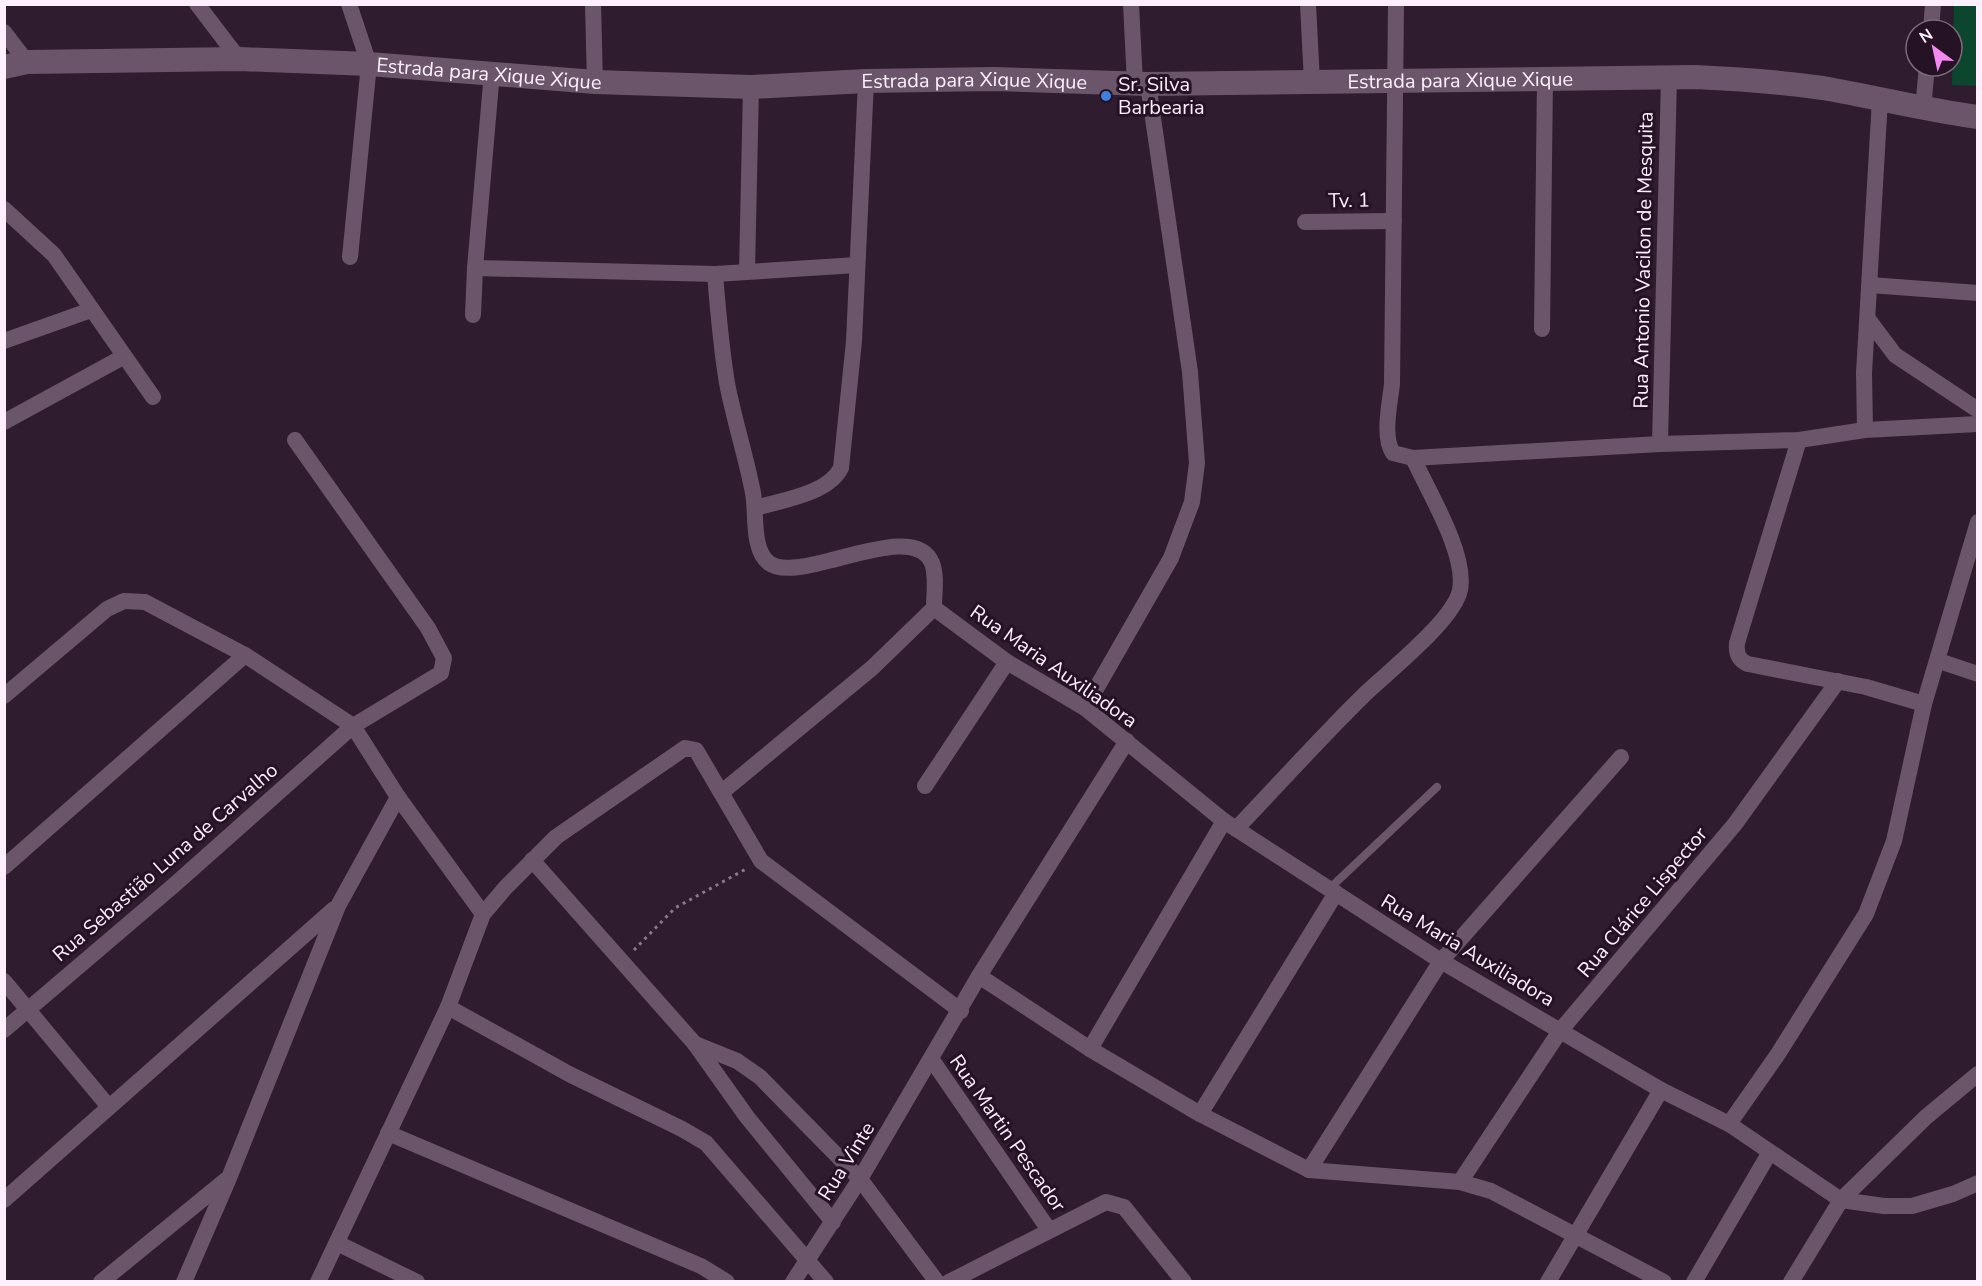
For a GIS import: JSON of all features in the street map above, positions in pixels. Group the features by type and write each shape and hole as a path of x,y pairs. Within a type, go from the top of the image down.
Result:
{"street":[{"path":"197,4 239,59"},
{"path":"349,4 369,64 350,258"},
{"path":"593,4 595,82"},
{"path":"1085,708 1171,558 1192,502 1197,463 1190,372 1141,84 1131,4"},
{"path":"1308,4 1312,82"},
{"path":"1396,4 1389,447 1398,456 1413,458 1660,444 1799,440 1865,430 1977,424"},
{"path":"4,32 16,64"},
{"name":"Estrada para Xique Xique","path":"16,64 239,59 369,64 595,82 751,87 866,81 994,79 1141,84 1396,83 1669,77 1760,81 1880,99 1923,109 1977,117"},
{"path":"473,315 492,72"},
{"name":"Rua Antonio Vacilon de Mesquita","path":"1660,444 1669,77"},
{"path":"1923,109 1926,78"},
{"path":"1542,329 1545,79"},
{"path":"756,508 820,487 832,480 841,468 854,341 866,81"},
{"path":"747,271 751,87"},
{"path":"1865,430 1864,373 1880,99"},
{"path":"4,209 54,255 153,397"},
{"name":"Tv. 1","path":"1305,222 1394,221"},
{"path":"475,268 715,274 857,265"},
{"path":"715,274 727,384 756,508 758,542 762,554 775,567 793,569 880,548 920,550 932,564 934,608 872,668 722,792"},
{"path":"1870,285 1977,293"},
{"path":"4,341 91,310"},
{"path":"1868,319 1895,356 1977,410"},
{"path":"4,422 123,357"},
{"name":"Rua Sebastião Luna de Carvalho","path":"4,1030 173,886 353,726 433,680 441,673 444,658 428,628 295,440"},
{"path":"1799,440 1774,514 1736,649 1739,658 1748,664 1838,681 1924,704"},
{"path":"1090,1049 1230,825 1435,628 1460,591 1460,577 1454,551 1413,458"},
{"path":"1729,1124 1778,1054 1866,914 1894,841 1924,704 1939,661 1977,522"},
{"path":"4,696 106,609 124,601 145,602 245,655 353,726 398,796 483,914"},
{"name":"Rua Maria Auxiliadora","path":"934,608 1007,662 1085,708 1230,825 1441,961 1661,1090 1729,1124 1841,1200"},
{"path":"4,867 245,655"},
{"path":"1939,661 1977,674"},
{"path":"926,786 1007,662"},
{"name":"Rua Clárice Lispector","path":"1460,1182 1560,1031 1736,824 1838,681"},
{"name":"Rua Vinte","path":"793,1281 860,1179 932,1060 979,976 1127,741"},
{"path":"318,1281 448,1007 483,914 556,837 684,748 693,748 722,792 761,861 960,1011"},
{"path":"1310,1170 1441,961 1622,757"},
{"path":"184,1281 229,1178 338,906 398,796"},
{"path":"532,860 695,1044 747,1117 832,1222"},
{"path":"1200,1114 1333,891"},
{"path":"4,1200 338,906"},
{"path":"979,976 1090,1049 1200,1114 1310,1170 1460,1182 1491,1191 1522,1205 1664,1281"},
{"path":"4,981 109,1107"},
{"path":"448,1007 570,1074 706,1143 826,1281"},
{"path":"695,1044 737,1061 760,1077 860,1179 937,1281"},
{"name":"Rua Martin Pescador","path":"932,1060 1049,1230"},
{"path":"1791,1281 1841,1200 1926,1117 1977,1074"},
{"path":"1548,1281 1661,1090"},
{"path":"388,1133 701,1266 727,1281"},
{"path":"1694,1281 1770,1152"},
{"path":"107,1280 229,1178"},
{"path":"1841,1200 1884,1206 1912,1206 1953,1194 1977,1183"},
{"path":"949,1281 1106,1202 1124,1207 1184,1281"},
{"path":"337,1243 417,1281"}],"lane":[{"path":"1333,891 1437,787"}],"path":[{"path":"622,963 675,908 761,861"}],"green space":[{"path":"1954,5 1977,5 1977,86 1952,85 1952,78 1964,78 1964,18 1954,18"}],"place":[{"name":"Sr. Silva Barbearia","path":"1106,96"}]}
